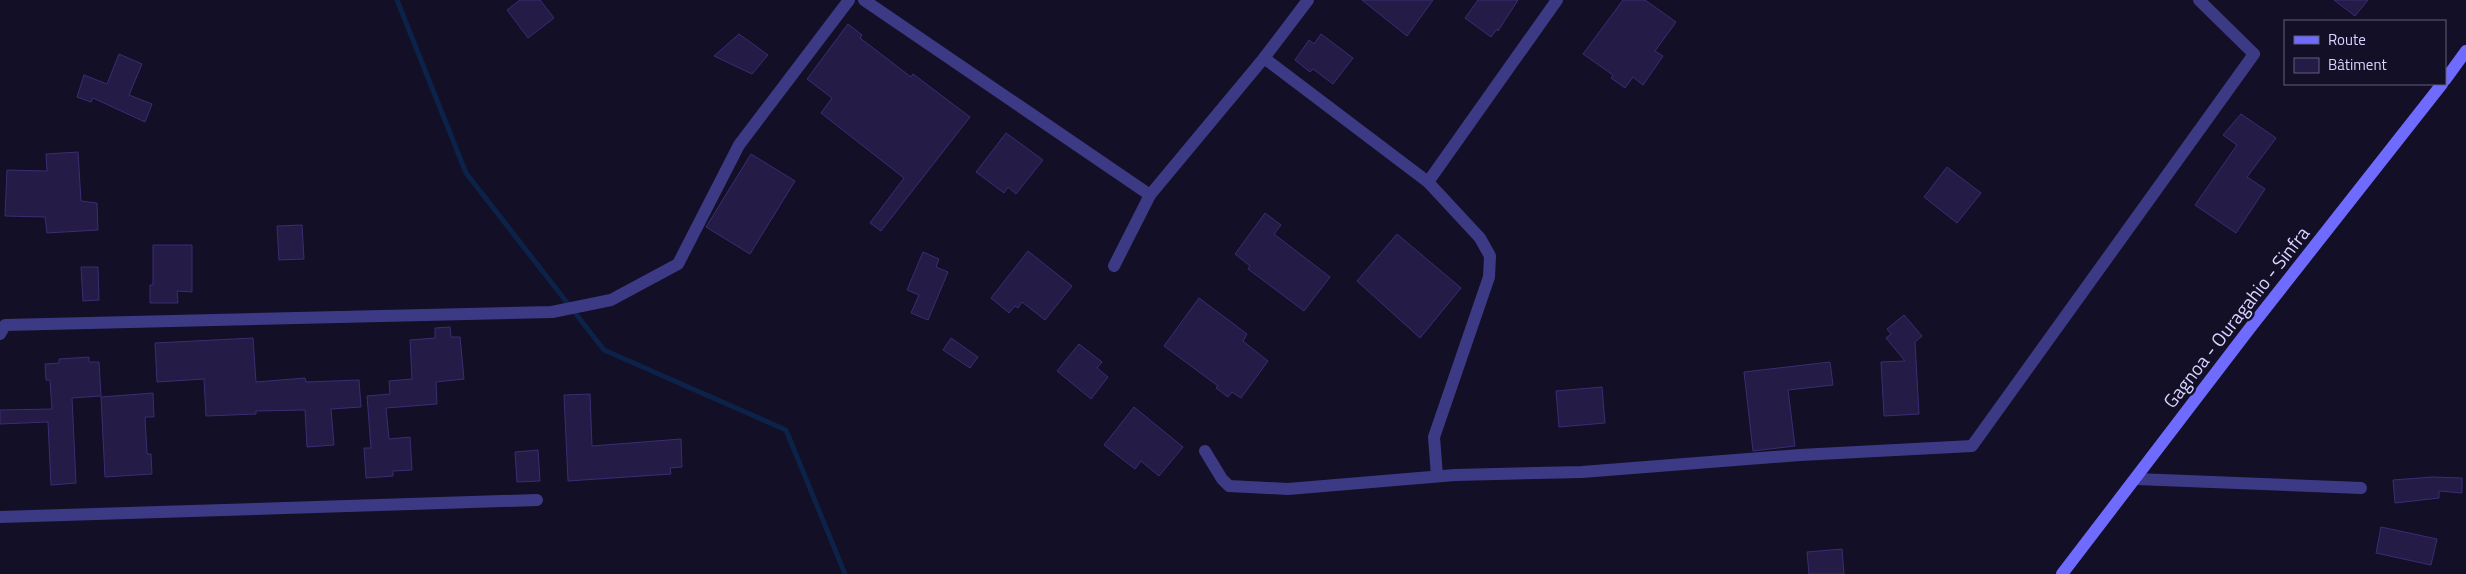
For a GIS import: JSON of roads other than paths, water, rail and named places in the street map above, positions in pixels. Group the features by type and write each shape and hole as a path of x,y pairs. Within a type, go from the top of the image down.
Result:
{"main road":[{"path":"2446,79 2466,51"},
{"name":"Gagnoa - Ouragahio - Sinfra","path":"2062,574 2250,328 2441,85"}],"street":[{"path":"0,334 5,325 552,312 611,300 678,264 739,145 850,0"},
{"path":"864,0 1150,195"},
{"path":"1114,266 1150,195 1264,58 1308,0"},
{"path":"1428,182 1557,0"},
{"path":"1205,452 1222,479 1229,486 1288,489 1437,476 1582,472 1800,455 1972,446 2254,54 2199,0"},
{"path":"1264,58 1428,182 1480,238 1490,256 1489,278 1434,437 1437,476"},
{"path":"2136,479 2361,488"},
{"path":"0,518 537,500"}],"waterway":[{"path":"397,0 466,173 604,350 786,430 845,574"}]}
